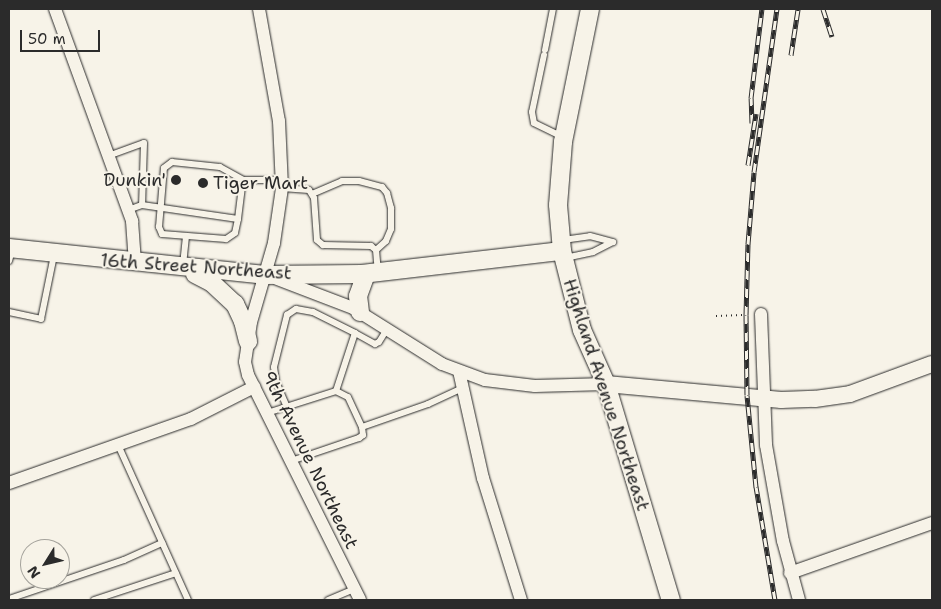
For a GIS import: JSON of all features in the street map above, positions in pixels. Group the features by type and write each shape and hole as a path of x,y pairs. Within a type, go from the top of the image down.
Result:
{"main road":[{"name":"Highland Avenue Northeast","path":"590,9 564,137 558,205 562,250 582,330 606,384 671,600"},
{"name":"16th Street Northeast","path":"10,252 265,275 372,273 562,250"},
{"path":"183,269 211,282 224,291 243,321 248,341"},
{"path":"360,312 358,296 372,273"}],"street":[{"path":"55,9 128,210 135,242 135,263"},
{"name":"9th Avenue Northeast","path":"259,9 279,121 282,184 274,243 248,341 245,362 254,387 357,594"},
{"path":"265,275 321,294 360,312 442,364 459,371 512,385 606,384 766,399 815,399 850,394 932,364"},
{"path":"761,314 766,399 766,445 790,572 799,600"},
{"path":"459,371 483,478 521,600"},
{"path":"9,483 119,447 191,419 254,387"},
{"path":"790,572 932,524"}],"lane":[{"path":"553,9 532,112 534,124 564,137"},
{"path":"108,156 144,142 142,205"},
{"path":"243,180 235,233 226,239 186,237 161,233 160,208 168,163 225,168 243,180 282,184 309,190 312,194 317,240 323,245 371,246 376,250"},
{"path":"312,194 342,181 359,181 382,187 387,193 391,208 390,229 386,241 376,250 372,273"},
{"path":"128,210 142,205 238,219"},
{"path":"590,236 613,242 593,252 562,250 590,236"},
{"path":"183,269 186,237"},
{"path":"9,312 41,319 54,255"},
{"path":"286,405 276,381 274,367 287,315 296,310 313,312 375,344 379,342 387,329"},
{"path":"336,391 355,332"},
{"path":"362,427 428,404 462,388"},
{"path":"267,413 286,405 336,391 348,397 362,427 363,435 359,438 291,460"},
{"path":"119,447 187,600"},
{"path":"9,599 124,560 162,543"},
{"path":"94,600 176,573"},
{"path":"328,600 357,594"}],"path":[{"path":"716,316 761,314"}],"railway":[{"path":"752,123 751,98 762,9"},
{"path":"775,600 756,487 747,395 746,315 748,244 754,172 777,9"},
{"path":"791,55 798,9"},
{"path":"823,9 832,37"},
{"path":"748,165 756,114"}],"place":[{"name":"Dunkin'","path":"176,180"},
{"name":"Tiger Mart","path":"203,183"}]}
